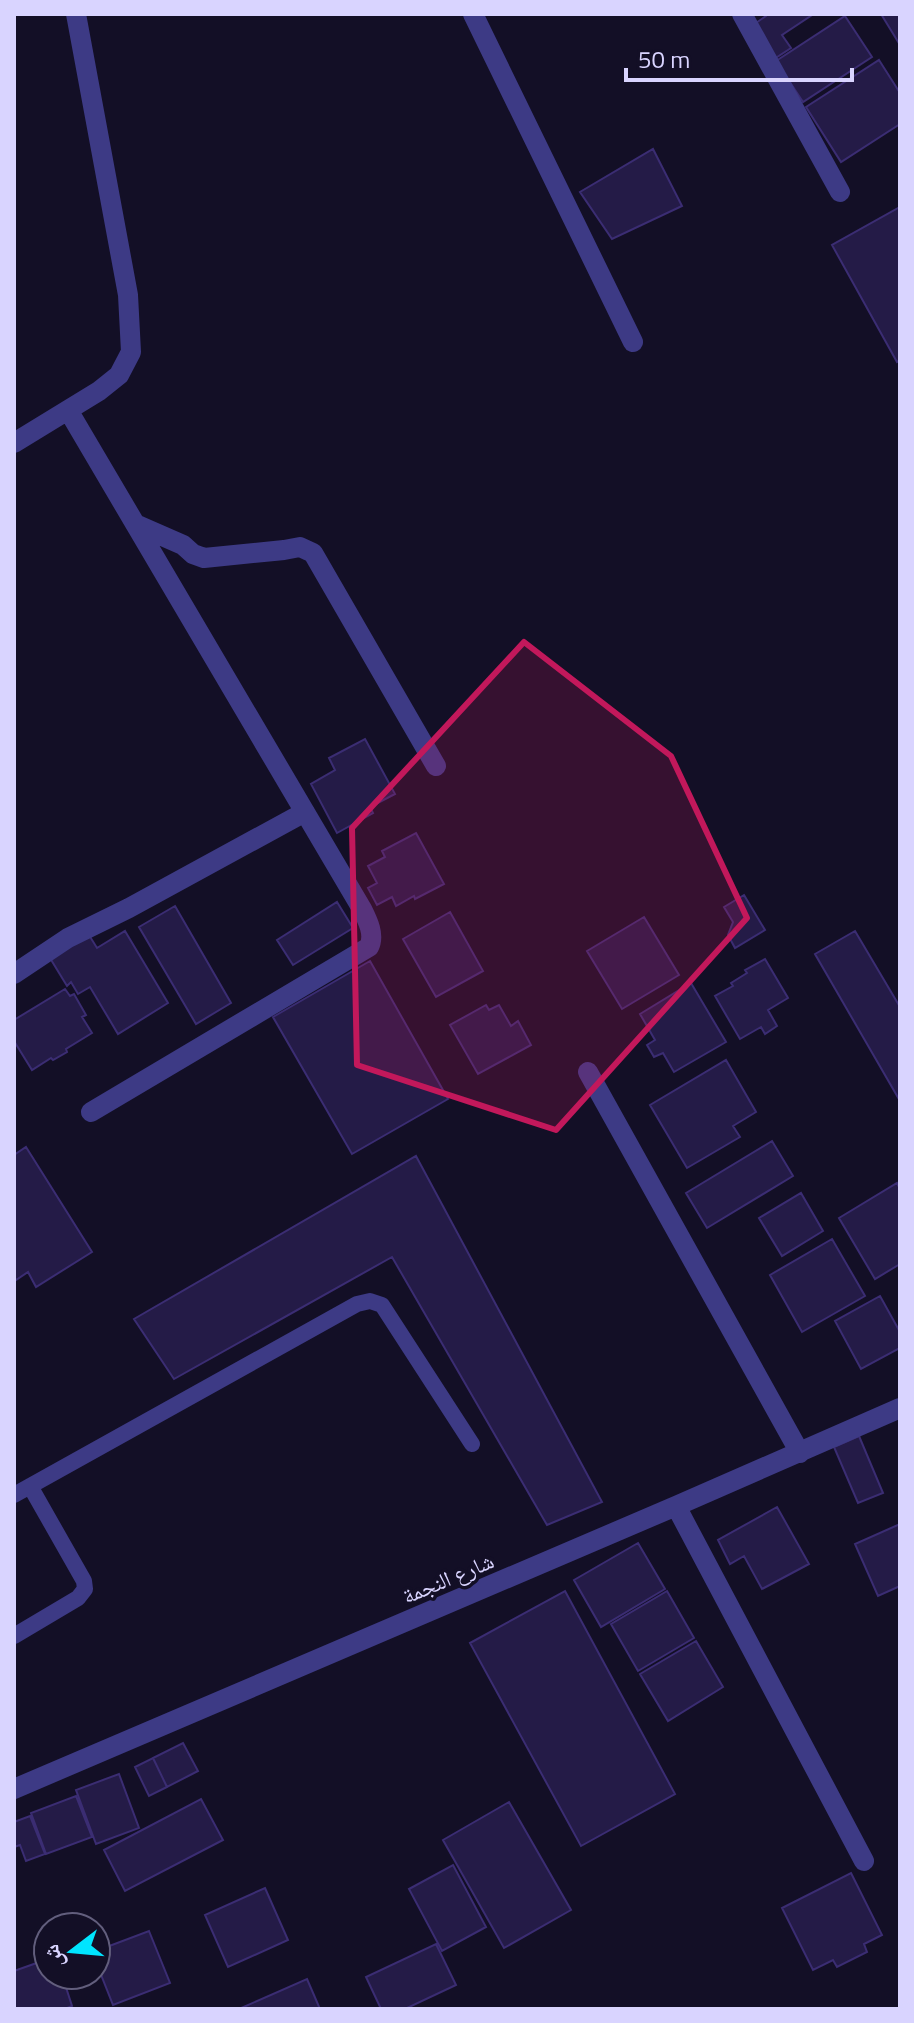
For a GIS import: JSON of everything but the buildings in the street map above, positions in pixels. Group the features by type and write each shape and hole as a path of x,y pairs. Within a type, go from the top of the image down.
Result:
{"street":[{"path":"14,443 99,391 119,375 131,352 128,295 76,14"},
{"path":"473,14 633,342"},
{"path":"742,14 840,192"},
{"path":"68,410 362,909 369,923 372,941 369,947 91,1112"},
{"path":"135,524 204,558 300,547 313,553 436,766"},
{"path":"14,974 68,938 305,812"},
{"path":"588,1072 800,1453"},
{"name":"شارع النجمة","path":"14,1789 900,1408"},
{"path":"676,1506 864,1861"}],"lane":[{"path":"14,1495 357,1304 370,1301 382,1305 472,1444"},
{"path":"14,1636 78,1598 85,1589 84,1581 30,1486"}],"highlighted area":[{"path":"524,642 671,756 747,918 556,1130 357,1065 352,828"}]}
